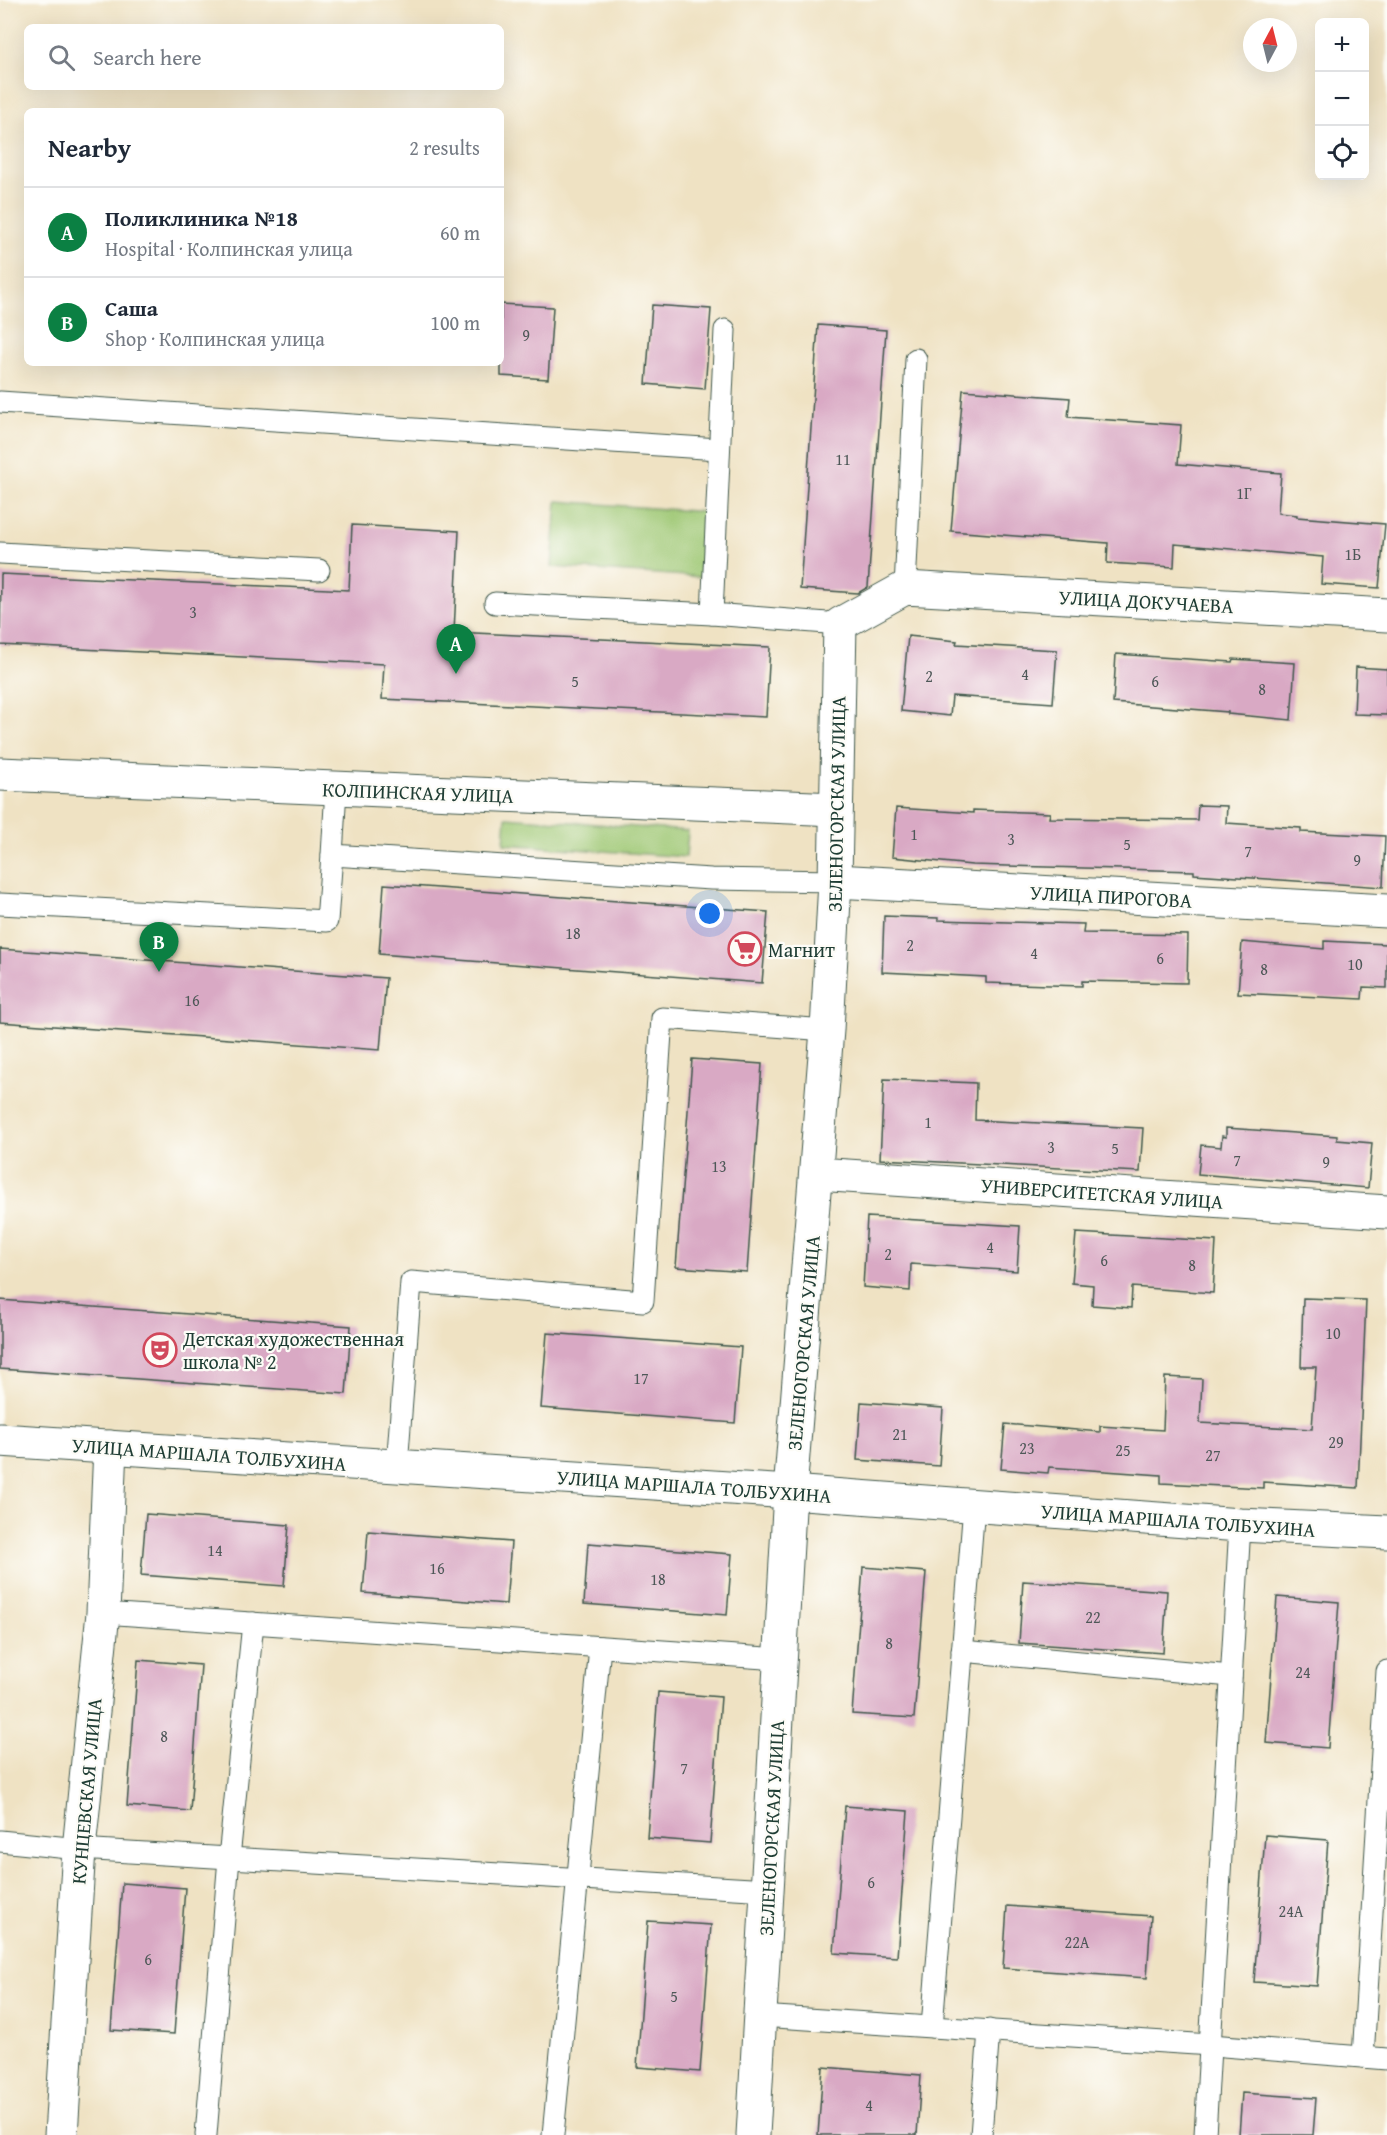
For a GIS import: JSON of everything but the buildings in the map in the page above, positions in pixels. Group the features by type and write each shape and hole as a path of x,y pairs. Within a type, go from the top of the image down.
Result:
{"street":[{"name":"УЛИЦА ДОКУЧАЕВА","path":"905,588 1387,615"},
{"path":"840,624 905,588"},
{"name":"ЗЕЛЕНОГОРСКАЯ УЛИЦА","path":"753,2135 790,1492 827,1030 835,881 840,624"},
{"name":"КОЛПИНСКАЯ УЛИЦА","path":"0,774 836,809"},
{"name":"УЛИЦА ПИРОГОВА","path":"835,881 1387,911"},
{"name":"УНИВЕРСИТЕТСКАЯ УЛИЦА","path":"817,1174 1387,1212"},
{"name":"УЛИЦА МАРШАЛА ТОЛБУХИНА","path":"0,1440 790,1492 1240,1525 1387,1532"},
{"name":"КУНЦЕВСКАЯ УЛИЦА","path":"61,2135 79,1849 103,1613 110,1447"}],"lane":[{"path":"712,614 725,330"},
{"path":"905,588 916,360"},
{"path":"0,402 719,448"},
{"path":"0,553 319,570"},
{"path":"495,603 712,614 840,624"},
{"path":"0,904 327,921 336,789"},
{"path":"332,855 711,879 835,881"},
{"path":"396,1466 411,1282 643,1301 662,1018 827,1030"},
{"path":"932,2027 974,1506"},
{"path":"1205,2135 1240,1525"},
{"path":"103,1613 780,1659"},
{"path":"206,2135 229,1858 253,1623"},
{"path":"553,2135 600,1647"},
{"path":"962,1651 1231,1676"},
{"path":"1363,2057 1387,1671"},
{"path":"0,1841 79,1849 768,1890"},
{"path":"760,2016 1211,2045 1387,2059"},
{"path":"981,2135 989,2030"}],"green space":[{"path":"557,501 706,512 702,577 552,567"},
{"path":"506,817 688,831 686,857 504,844"}],"place":[{"name":"Поликлиника №18","path":"456,674"},
{"name":"Магнит","path":"745,949"},
{"name":"Саша","path":"159,972"},
{"name":"Детская художественная школа № 2","path":"160,1350"}]}
